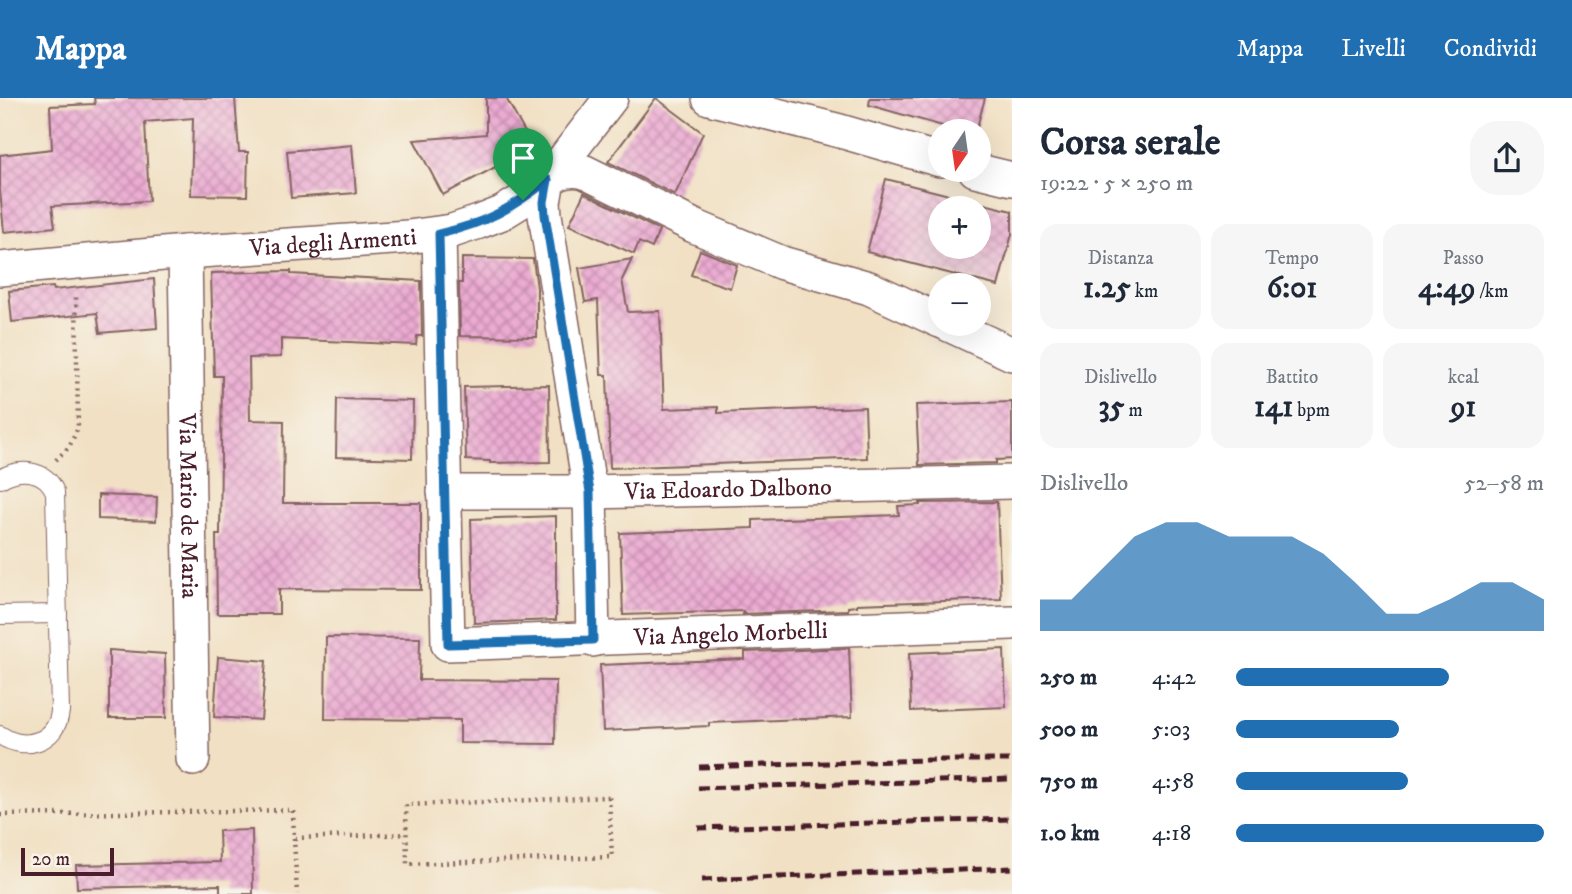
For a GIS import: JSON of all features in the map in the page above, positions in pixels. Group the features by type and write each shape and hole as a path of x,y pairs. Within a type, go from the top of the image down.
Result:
{"street":[{"name":"Via degli Armenti","path":"0,269 185,252 439,234 502,213 523,200 548,180 611,98"},
{"path":"709,98 928,157"},
{"path":"593,640 590,492 545,215 544,202 548,180 567,171 580,171 694,226 782,263 869,288 928,315"},
{"path":"991,174 1012,179"},
{"path":"439,234 444,492"},
{"name":"Via Mario de Maria","path":"185,252 193,758"},
{"path":"973,336 1012,354"},
{"name":"Via Edoardo Dalbono","path":"444,492 590,492 1012,482"},
{"name":"Via Angelo Morbelli","path":"444,492 448,644 1012,623"}],"lane":[{"path":"0,479 24,471 41,476 51,483 55,492 60,710 55,729 42,740 19,743 0,735"},
{"path":"0,615 58,614"}],"path":[{"path":"41,476 69,447 78,428 75,262"},
{"path":"609,797 612,857 407,864 406,834 406,804 609,797"},
{"path":"0,815 293,810 298,894"},
{"path":"294,838 406,834"}],"building":[{"path":"94,98 235,98 239,152 248,152 247,196 191,195 193,118 145,122 149,201 52,206 55,227 4,232 0,155 52,149 50,106 95,104"},
{"path":"486,98 506,98 533,147 443,195 414,140 486,134"},
{"path":"656,98 703,133 675,195 608,162"},
{"path":"870,98 985,98 979,119 928,119 928,122 869,105"},
{"path":"352,145 356,193 291,198 287,151"},
{"path":"886,179 953,196 928,196 928,259 991,259 991,206 1012,211 1012,234 998,286 991,284 991,273 948,273 867,252"},
{"path":"584,193 659,230 652,248 639,242 634,254 569,225"},
{"path":"700,250 737,265 730,288 691,275"},
{"path":"462,258 533,259 537,288 537,337 460,336 459,283 462,283"},
{"path":"632,259 622,280 628,312 660,311 664,409 718,407 718,413 865,407 867,458 610,468 607,375 601,375 598,300 585,302 579,268"},
{"path":"291,271 291,274 421,281 422,336 417,336 416,345 281,339 281,357 249,358 250,420 284,421 283,503 421,503 421,590 279,589 279,614 217,614 216,535 220,535 222,376 214,376 211,273"},
{"path":"154,279 157,328 100,333 97,313 12,322 9,291 53,287 54,290"},
{"path":"549,385 550,462 490,463 466,460 464,387"},
{"path":"337,399 413,401 412,459 336,457"},
{"path":"1012,402 1012,459 996,460 996,463 919,465 916,405"},
{"path":"98,495 157,497 156,521 98,519"},
{"path":"997,502 1001,599 857,604 848,607 848,610 623,615 620,533 753,528 753,520 899,515 898,506 920,503"},
{"path":"556,516 556,620 474,623 471,519"},
{"path":"326,637 420,638 419,680 556,681 555,744 460,743 460,720 325,719"},
{"path":"849,648 852,717 603,731 600,665 745,659 745,652"},
{"path":"1004,649 1006,707 911,711 909,653"},
{"path":"109,650 165,654 166,718 109,718"},
{"path":"218,657 266,661 261,720 214,717"},
{"path":"252,830 253,894 220,894 220,885 77,888 76,865 220,862 219,831"}],"railway":[{"path":"699,767 1012,760"},
{"path":"698,788 1012,779"},
{"path":"698,828 1012,819"},
{"path":"702,880 1012,868"}],"route":[{"path":"548,180 544,202 545,215 590,492 593,640 448,644 439,234 502,213 523,200 548,180"}]}
